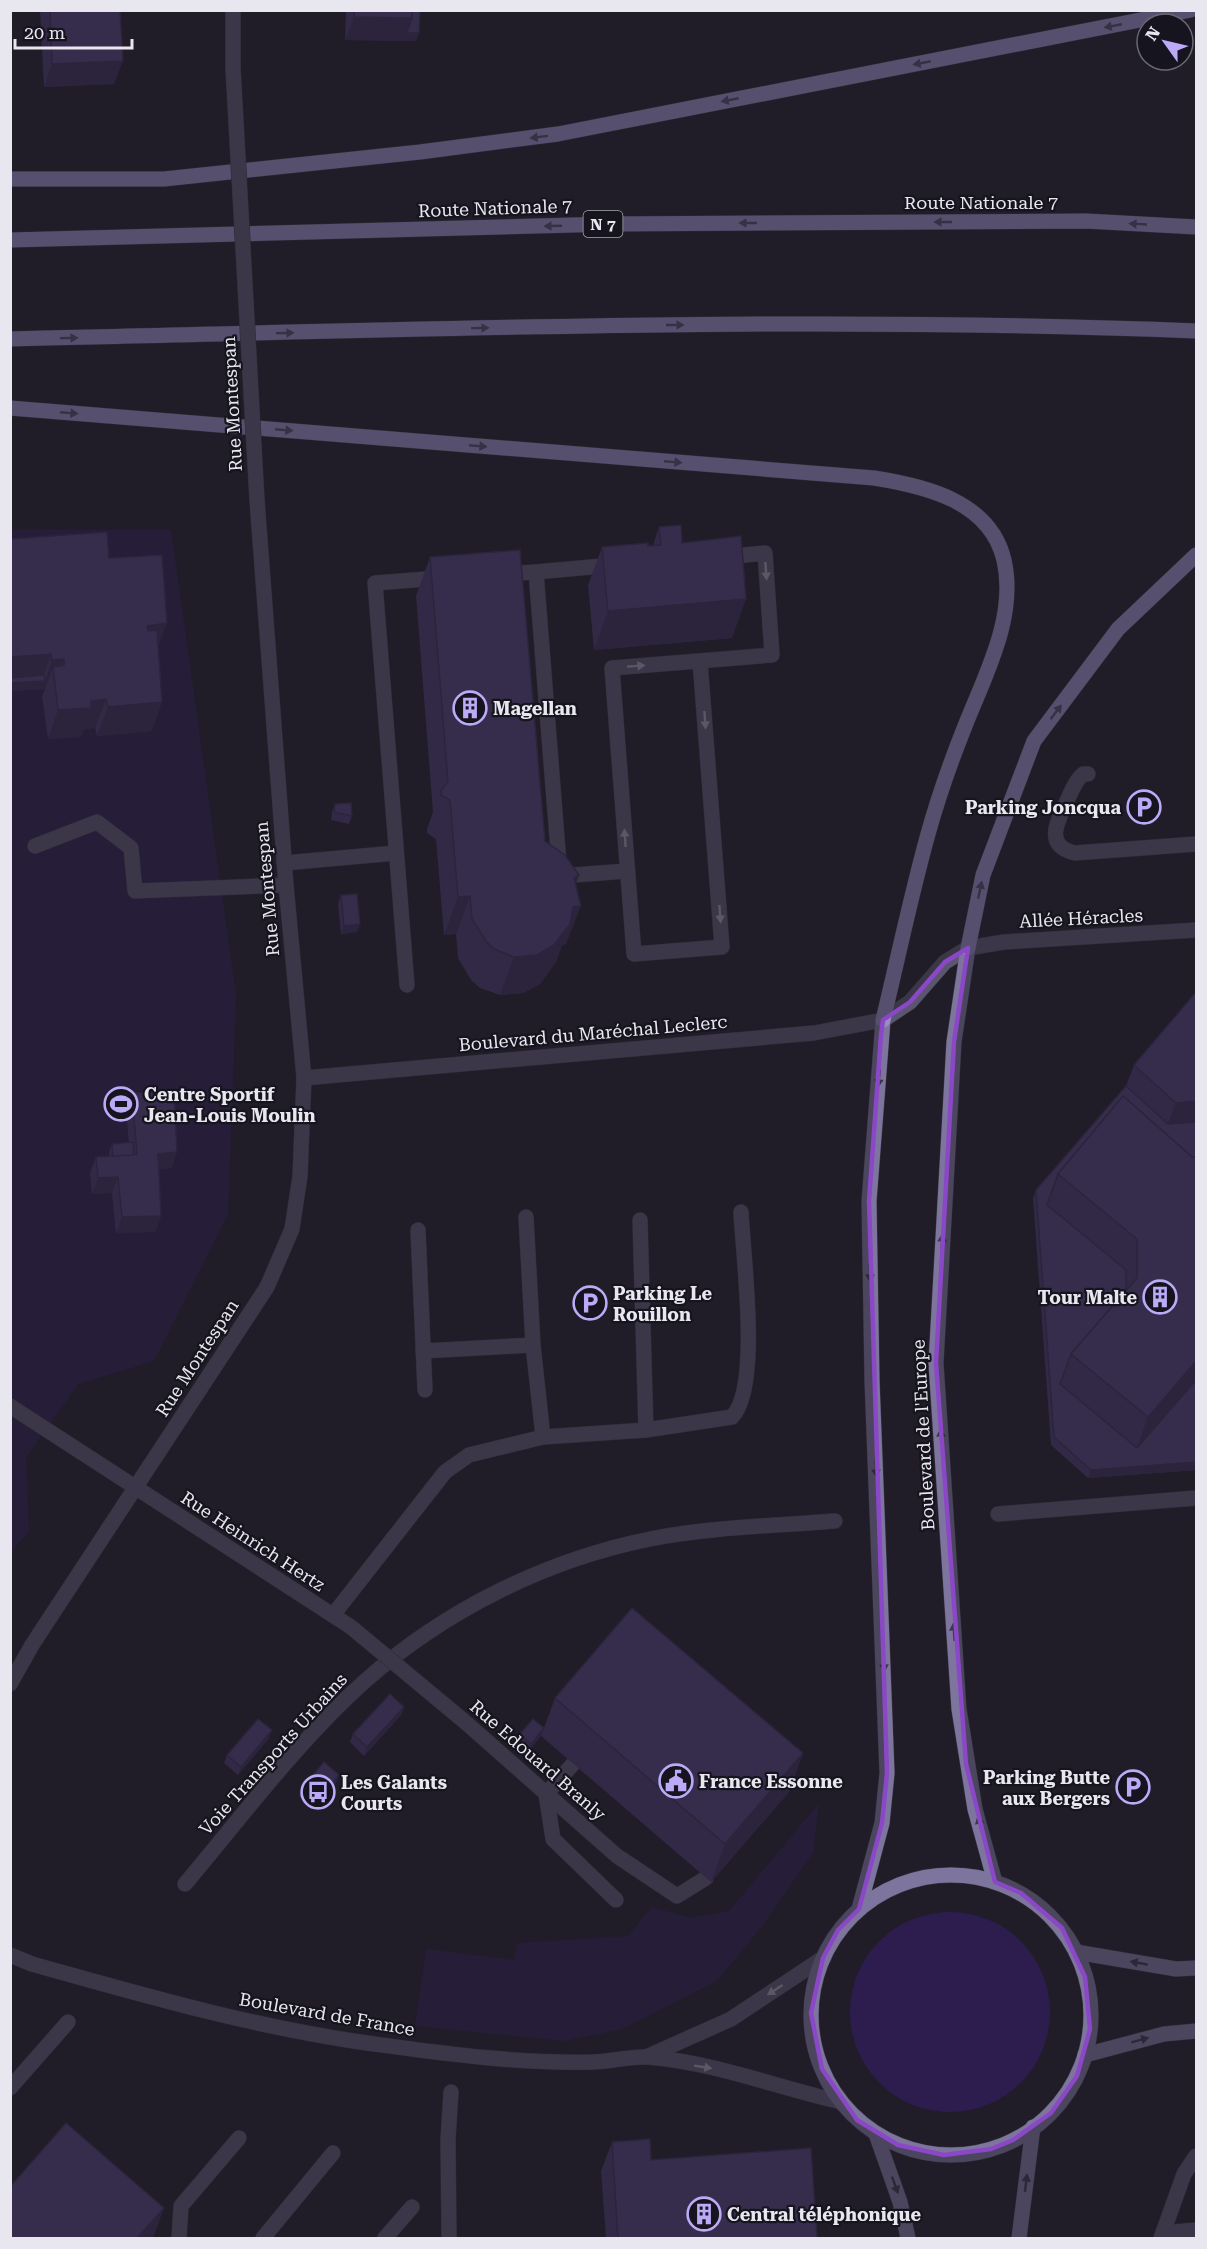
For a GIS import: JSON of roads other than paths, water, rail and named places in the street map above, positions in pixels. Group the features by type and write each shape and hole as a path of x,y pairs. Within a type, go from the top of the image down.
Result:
{"main road":[{"path":"10,179 164,178 420,152 558,134 1191,10"},
{"name":"Route Nationale 7","path":"10,240 622,224 1086,221 1197,227"},
{"path":"10,339 625,324 1098,327 1197,331"},
{"path":"10,408 874,478 918,485 968,508 990,531 1004,560 1007,601 997,644 958,744 928,833 883,1020 869,1201 872,1382 887,1773 882,1823 859,1909"},
{"path":"968,948 984,875 1034,741 1118,629 1197,555"},
{"name":"Boulevard de l'Europe","path":"968,948 954,1042 936,1363 959,1709 975,1809 995,1882"},
{"path":"960,1875 995,1882 1021,1893 1043,1909 1062,1928 1076,1952 1085,1977 1090,2002 1090,2029 1085,2055 1065,2095 1051,2113 1013,2140 968,2154 920,2151 898,2145 876,2134 857,2120 841,2102 822,2069 812,2032 812,1994 823,1958 838,1930 859,1909 889,1889 924,1877 960,1875"},
{"path":"1076,1952 1176,1969 1197,1968"},
{"path":"1085,2055 1164,2034 1197,2031"},
{"path":"1019,2238 1033,2127"},
{"path":"876,2134 900,2202 908,2238"}],"street":[{"name":"Rue Montespan","path":"10,1684 32,1645 267,1287 292,1228 300,1176 304,1078 284,863 257,500 232,68 233,10"},
{"path":"700,662 722,947 634,954 612,668 772,655 765,553 707,558"},
{"path":"490,575 627,564"},
{"path":"536,572 560,876 627,871"},
{"path":"407,985 375,583 455,577"},
{"path":"1088,774 1083,774 1076,781 1055,826 1057,842 1065,851 1075,853 1197,844"},
{"path":"35,846 97,822 131,848 135,891 286,885"},
{"path":"284,863 396,853"},
{"name":"Allée Héracles","path":"968,948 1004,942 1197,930"},
{"path":"883,1020 910,1002 945,962 968,948"},
{"name":"Boulevard du Maréchal Leclerc","path":"304,1078 814,1033 883,1020"},
{"path":"333,1615 445,1472 469,1455 543,1437 646,1430 732,1418 740,1410 749,1362 741,1212"},
{"path":"526,1217 533,1345 543,1437"},
{"path":"640,1220 646,1430"},
{"path":"418,1230 425,1390"},
{"path":"423,1351 533,1345"},
{"name":"Rue Heinrich Hertz","path":"10,1406 351,1626"},
{"path":"998,1514 1197,1498"},
{"name":"Voie Transports Urbains","path":"185,1884 276,1776 365,1682 408,1646 492,1595 572,1559 650,1539 835,1521"},
{"name":"Rue Edouard Branly","path":"351,1626 464,1721 617,1856 677,1896 706,1878"},
{"path":"573,1764 546,1794 553,1839 615,1900"},
{"name":"Boulevard de France","path":"10,1955 32,1964 183,2006 365,2043 476,2057 593,2062 645,2057 733,2071 791,2090 841,2102"},
{"name":"Boulevard de France","path":"645,2057 730,2019 823,1958"},
{"path":"10,2088 68,2022"},
{"path":"449,2238 448,2139 451,2092"},
{"path":"179,2238 181,2205 239,2138"},
{"path":"263,2238 333,2153"},
{"path":"1197,2156 1184,2174 1162,2236 1197,2230"},
{"path":"386,2238 412,2207"}],"place":[{"name":"Magellan","path":"470,708"},
{"name":"Parking Joncqua","path":"1144,807"},
{"name":"Centre Sportif Jean-Louis Moulin","path":"121,1104"},
{"name":"Tour Malte","path":"1160,1297"},
{"name":"Parking Le Rouillon","path":"590,1303"},
{"name":"France Essonne","path":"676,1781"},
{"name":"Parking Butte aux Bergers","path":"1133,1787"},
{"name":"Les Galants Courts","path":"318,1792"},
{"name":"Central téléphonique","path":"704,2214"}]}
